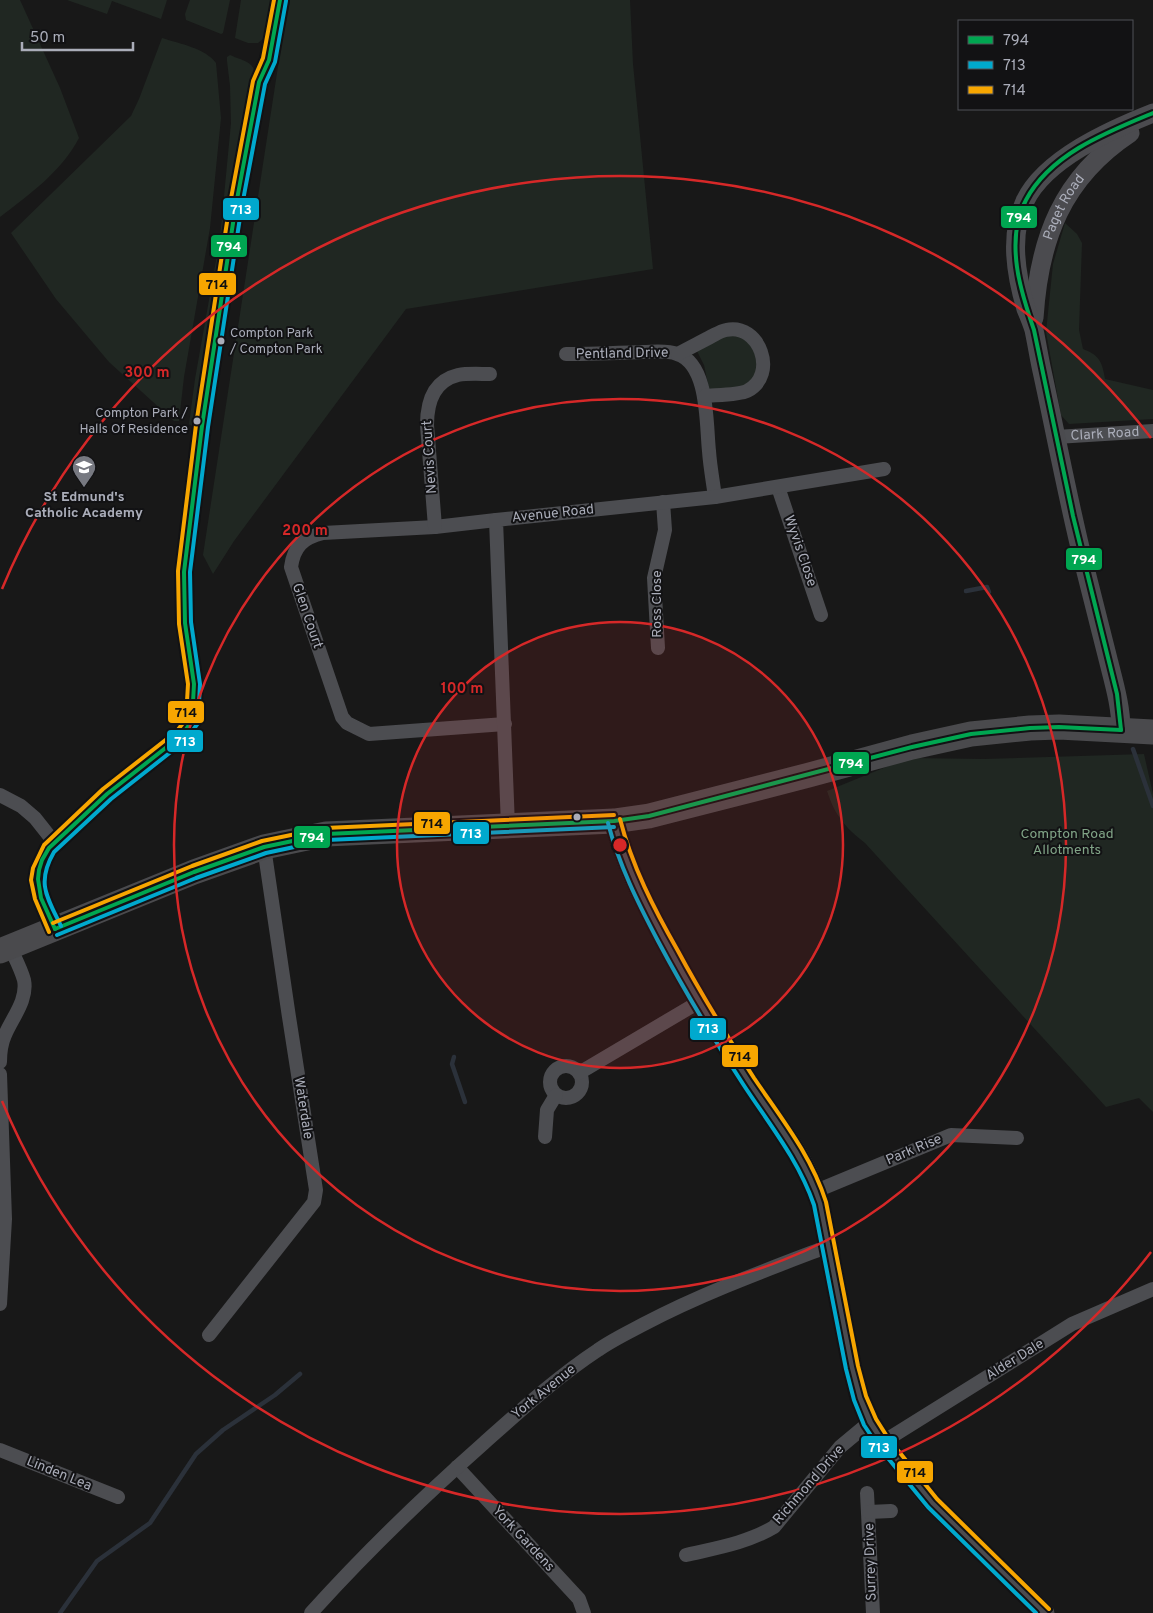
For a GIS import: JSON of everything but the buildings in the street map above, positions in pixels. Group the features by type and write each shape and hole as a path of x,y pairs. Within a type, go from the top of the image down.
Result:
{"highway":[{"path":"5,949 194,872 264,847 326,834 614,821 649,816 912,747 971,734 1059,727 1153,732"}],"street":[{"name":"Paget Road","path":"1056,437 1034,329 1021,289 1015,242 1019,217 1034,184 1048,169 1070,154 1108,134 1153,114"},
{"name":"Paget Road","path":"1034,329 1039,273 1044,248 1059,210 1083,173 1102,153 1153,118"},
{"name":"Pentland Drive","path":"678,354 726,330 736,329 748,334 756,341 764,359 763,373 758,383 745,392 705,396"},
{"name":"Pentland Drive","path":"566,354 662,352 678,354 693,366 705,396 709,452 715,497"},
{"name":"Nevis Court","path":"435,526 427,425 427,410 430,398 437,387 447,379 459,375 490,374"},
{"name":"Clark Road","path":"1121,730 1118,703 1056,437 1153,431"},
{"name":"Avenue Road","path":"508,826 496,520 715,497 884,470"},
{"name":"Wyvis Close","path":"778,487 821,615"},
{"name":"Ross Close","path":"658,648 654,578 665,530 666,518 663,502"},
{"name":"Glen Court","path":"496,520 323,533 310,536 302,542 295,552 291,567 342,717 347,723 369,734 505,724"},
{"path":"0,795 21,806 35,818 54,842 43,857 38,870 37,881 40,894 55,929"},
{"path":"614,821 625,859 658,927 699,1002 724,1044 805,1166 816,1190 829,1246 852,1367 860,1398 870,1422 883,1442 932,1504 1045,1613"},
{"name":"Waterdale","path":"209,1335 314,1202 316,1190 288,1017 264,847"},
{"path":"0,1062 4,1036 24,997 25,990 22,975 5,949"},
{"path":"579,1074 699,1002"},
{"path":"568,1067 573,1068 579,1074 581,1086 576,1095 566,1098 556,1095 550,1082 554,1072 568,1067"},
{"path":"0,1074 5,1219 0,1304"},
{"path":"545,1137 547,1110 556,1095"},
{"name":"Park Rise","path":"816,1190 951,1134 1017,1138"},
{"name":"York Avenue","path":"311,1613 401,1519 525,1406 564,1374 599,1350 660,1316 698,1298 829,1246"},
{"name":"Alder Dale","path":"883,1442 1072,1324 1153,1289"},
{"name":"Richmond Drive","path":"686,1555 743,1542 760,1536 774,1527 840,1447 870,1422"},
{"name":"Linden Lea","path":"0,1450 118,1497"},
{"name":"York Gardens","path":"457,1467 579,1599 584,1613"},
{"name":"Surrey Drive","path":"868,1493 873,1613"},
{"name":"Surrey Drive","path":"869,1512 891,1511"}],"green space":[{"path":"0,0 20,0 60,88 79,138 72,150 44,182 0,217"},
{"path":"67,0 167,0 161,19 112,1 107,14"},
{"path":"190,0 230,0 223,33 221,34 186,20 185,14"},
{"path":"241,0 272,0 265,37 258,43 248,43 235,38"},
{"path":"290,0 630,0 633,64 653,269 406,309 234,541 213,574 203,555 281,47"},
{"path":"162,38 199,50 216,63 221,118 210,228 184,377 179,421 174,421 109,362 56,299 11,233 131,116"},
{"path":"230,55 244,60 251,65 255,71 256,88 246,133 198,426 193,427 189,424 195,379 220,238 231,123 227,61 227,57"},
{"path":"1065,223 1077,234 1082,243 1079,330 1083,349 1096,356 1099,360 1105,379 1153,390 1153,419 1069,424 1061,415 1046,332 1053,264"},
{"path":"738,333 753,343 761,372 744,390 710,393 704,365 697,351 725,335"},
{"name":"Compton Road Allotments","path":"1144,754 1153,794 1153,1112 1139,1098 1106,1107 865,843 846,826 837,814 827,791 908,758 984,759"}],"waterway":[{"path":"966,591 987,587 989,592"},
{"path":"1133,749 1153,806"},
{"path":"454,1057 452,1064 465,1102"},
{"path":"60,1613 97,1561 150,1523 196,1454 223,1430 275,1395 300,1374"}],"transit line":[{"name":"714","path":"49,932 35,899 31,880 33,868 44,845 103,789 177,731 186,719 188,684 179,624 178,571 196,425 229,209 253,81 263,58 274,0"},
{"name":"794","path":"55,929 41,898 38,879 42,860 49,848 107,794 182,735 192,721 194,684 185,623 184,572 202,426 235,210 259,82 269,60 280,0"},
{"name":"713","path":"61,926 51,907 45,881 49,863 54,852 111,799 186,740 198,723 200,684 191,622 190,572 208,427 241,211 265,84 275,62 286,1"},
{"name":"794","path":"1121,730 1117,694 1073,516 1034,330 1020,284 1016,259 1016,241 1022,208 1036,184 1050,170 1081,146 1153,113"},
{"name":"794","path":"55,929 194,872 264,847 326,834 614,821 649,816 912,747 971,734 1059,727 1121,730"},
{"name":"714","path":"53,923 192,866 262,841 325,828 614,815"},
{"name":"714","path":"620,819 637,870 669,935 724,1031 804,1153 820,1185 826,1202 858,1366 866,1396 876,1419 888,1438 937,1499 1049,1609"},
{"name":"713","path":"608,823 630,884 688,996 782,1142 807,1188 814,1205 846,1369 854,1400 864,1425 878,1446 928,1507 1036,1613"},
{"name":"713","path":"57,935 196,878 266,853 327,840 614,827"}],"place":[{"name":"Compton Park / Compton Park","path":"221,341"},
{"name":"Compton Park / Halls Of Residence","path":"197,421"},
{"name":"St Edmund's Catholic Academy","path":"84,488"}]}
